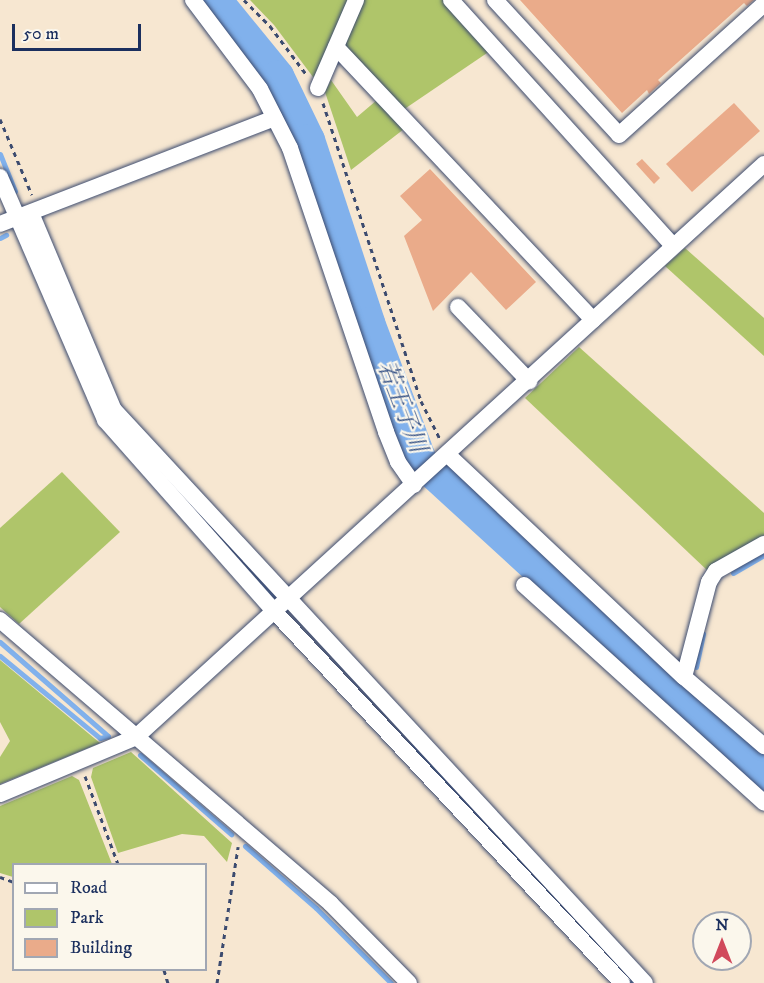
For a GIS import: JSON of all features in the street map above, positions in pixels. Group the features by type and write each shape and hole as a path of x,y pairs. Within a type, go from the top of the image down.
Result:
{"street":[{"path":"193,0 235,52 290,148 386,432 398,462 417,482"},
{"path":"318,88 356,0"},
{"path":"452,0 674,246"},
{"path":"495,0 619,135 764,4"},
{"path":"336,47 593,320"},
{"path":"0,224 274,118"},
{"path":"0,794 136,737 529,381 764,164"},
{"path":"0,177 28,214 114,410 645,983"},
{"path":"28,214 105,420 275,612 622,983"},
{"path":"458,307 529,381"},
{"path":"445,456 684,677 764,746"},
{"path":"684,677 709,582 716,571 764,544"},
{"path":"524,585 764,803"},
{"path":"0,620 243,831 331,903 409,983"}],"path":[{"path":"244,0 270,26 318,88 421,401 445,456"},
{"path":"0,119 28,214"},
{"path":"80,761 118,863"},
{"path":"217,983 232,864 243,831"}],"green space":[{"path":"250,0 349,0 317,76 313,77 274,25"},
{"path":"363,0 444,0 490,51 403,110 344,46"},
{"path":"331,80 357,117 377,100 404,129 351,170 325,92"},
{"path":"685,248 764,318 764,356 665,266"},
{"path":"579,347 764,513 764,535 709,572 525,398"},
{"path":"62,472 120,532 19,624 0,607 0,528"},
{"path":"0,660 100,743 0,784 0,757 10,741 0,722"},
{"path":"131,752 232,843 227,862 204,836 182,834 118,853 91,777 93,768"},
{"path":"72,776 79,780 112,863 12,863 12,877 0,873 0,806"}],"building":[{"path":"520,0 754,0 747,6 744,3 658,80 661,83 649,94 647,90 622,113"},
{"path":"734,103 760,131 692,192 666,164"},
{"path":"642,159 660,178 654,184 636,164"},
{"path":"430,169 536,282 506,310 471,272 433,311 404,236 422,220 400,196"}],"waterway":[{"name":"若王子川","path":"216,0 278,76 309,140 369,323 422,463 764,776"},
{"path":"0,154 15,191"},
{"path":"0,238 6,235"},
{"path":"223,541 276,598"},
{"path":"733,573 764,555"},
{"path":"696,667 703,634"},
{"path":"0,642 108,736"},
{"path":"0,656 100,738 108,736"},
{"name":"若王子川","path":"673,695 679,688"},
{"path":"413,745 590,936"},
{"path":"140,755 231,834"},
{"path":"245,846 316,908 391,983"},
{"path":"624,974 633,983"}]}
